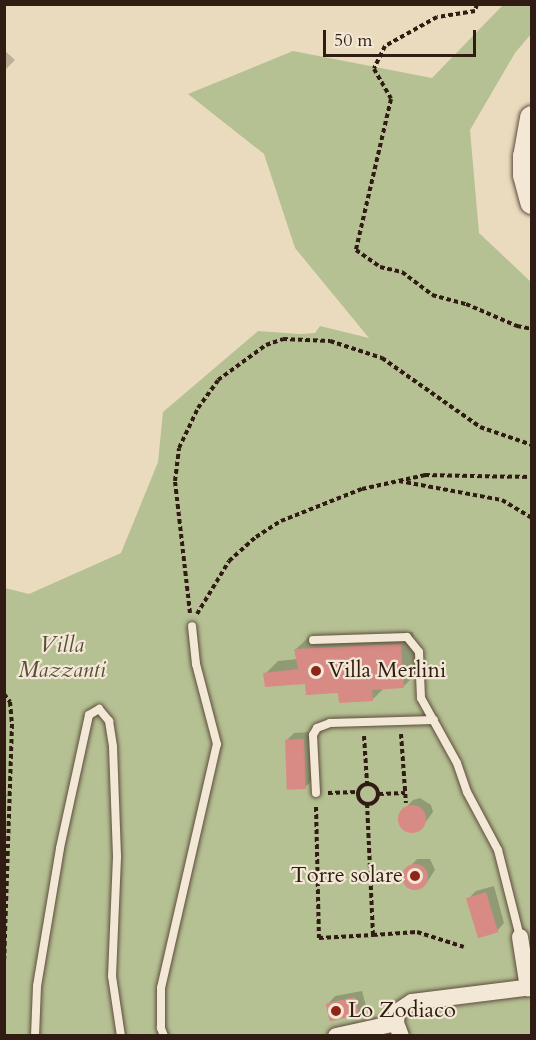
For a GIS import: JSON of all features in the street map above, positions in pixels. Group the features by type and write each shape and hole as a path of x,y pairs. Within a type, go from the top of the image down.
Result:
{"main road":[{"path":"531,118 525,156 525,175 531,202"}],"street":[{"path":"336,1035 398,1029 400,1007 412,1002 530,987 520,937"}],"lane":[{"path":"164,1035 161,1028 161,988 192,862 217,744 196,664 192,626"},
{"path":"313,640 407,638 419,652 421,698 457,764 469,798 498,850 520,937"},
{"path":"35,1035 37,986 60,849 89,715 99,709 109,721 113,747 117,857 112,976 121,1035"},
{"path":"316,794 313,735 317,728 330,723 434,720"}],"path":[{"path":"477,4 475,11 437,16 385,46 374,69 391,99 356,250 380,267 402,272 432,295 466,304 517,326 531,329"},
{"path":"192,626 175,481 179,448 198,408 218,380 267,345 283,339 330,341 382,358 480,427 531,445"},
{"path":"192,626 200,606 229,561 256,537 281,521 326,502 395,480 425,475 531,477"},
{"path":"395,480 502,500 531,518"},
{"path":"4,694 10,702 12,723 4,959"},
{"path":"400,721 406,803"},
{"path":"363,723 367,783"},
{"path":"367,783 373,784 379,794 377,800 367,804 359,800 357,792 367,783"},
{"path":"357,792 316,794 319,938 417,932 464,947"},
{"path":"379,794 405,793"},
{"path":"367,804 373,935"},
{"path":"371,882 402,880"}],"green space":[{"name":"Villa Mazzanti","path":"503,5 531,5 531,34 515,53 470,130 479,233 531,282 531,1035 5,1036 5,588 29,594 121,553 158,462 163,412 258,331 315,333 320,326 369,338 295,248 264,154 188,94 293,51 432,78"}],"building":[{"name":"Villa Merlini","path":"401,644 404,688 372,690 373,701 339,703 338,693 306,695 305,684 265,687 263,673 298,669 294,649"},
{"path":"304,739 306,789 287,790 285,740"},
{"path":"412,805 422,809 426,819 422,829 412,833 402,829 398,819 402,809"},
{"name":"Torre solare","path":"415,864 424,868 428,877 424,886 415,890 406,886 402,877 406,868"},
{"path":"486,892 498,932 478,938 466,898"},
{"name":"Lo Zodiaco","path":"355,997 359,1015 330,1021 326,1004"}],"place":[{"name":"Villa Merlini","path":"316,671"},
{"name":"Torre solare","path":"415,876"},
{"name":"Lo Zodiaco","path":"336,1011"}]}
